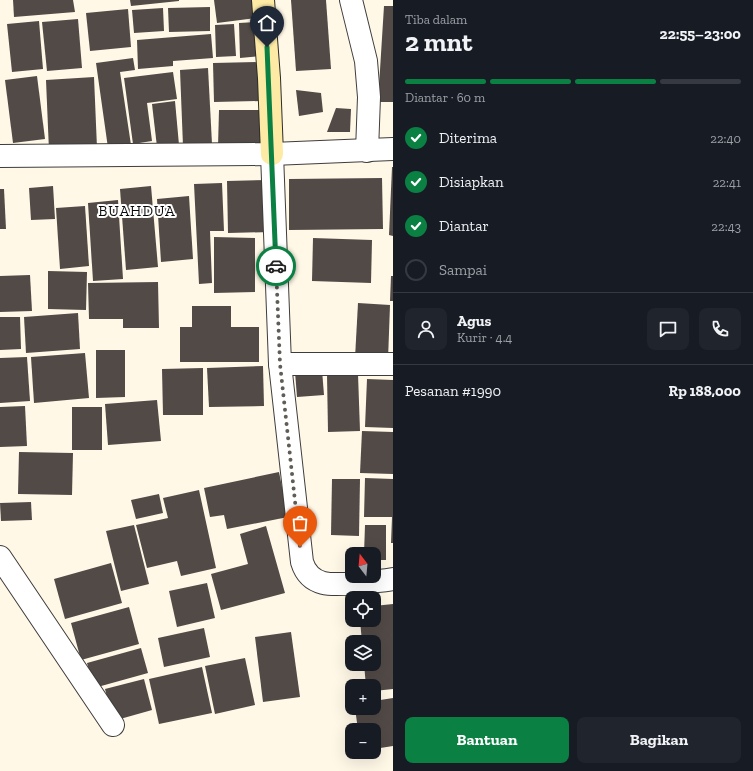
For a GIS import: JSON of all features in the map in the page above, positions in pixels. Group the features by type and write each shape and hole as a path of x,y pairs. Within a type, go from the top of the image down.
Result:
{"street":[{"path":"263,0 269,78 280,364 302,562 304,569 314,579 321,583 335,585 393,579"},
{"path":"351,0 366,61 369,96 367,151"},
{"path":"0,156 272,154 393,150"},
{"path":"280,364 393,364"},
{"path":"0,557 113,725"}],"building":[{"path":"13,0 73,0 75,12 14,17"},
{"path":"130,0 179,0 179,1 131,6"},
{"path":"214,0 254,0 256,18 217,23"},
{"path":"291,0 326,0 331,69 296,71"},
{"path":"384,6 393,6 393,102 378,102"},
{"path":"210,7 210,31 169,32 168,8"},
{"path":"163,8 164,31 134,33 132,10"},
{"path":"128,9 131,47 90,51 86,13"},
{"path":"78,19 82,68 47,71 42,22"},
{"path":"39,21 43,69 12,72 7,24"},
{"path":"258,22 260,56 240,58 239,23"},
{"path":"234,24 236,56 216,57 215,25"},
{"path":"211,34 213,58 173,61 173,66 138,69 137,40"},
{"path":"133,58 135,70 120,72 131,145 108,148 96,63"},
{"path":"261,62 261,101 214,102 213,63"},
{"path":"208,68 212,144 183,146 180,70"},
{"path":"173,72 177,99 147,103 152,141 133,144 124,78"},
{"path":"37,76 45,139 13,143 5,80"},
{"path":"94,77 97,148 49,151 46,80"},
{"path":"296,90 321,93 323,112 299,116"},
{"path":"175,101 179,145 157,147 152,104"},
{"path":"336,108 351,109 350,132 327,132"},
{"path":"219,110 260,110 260,148 218,147"},
{"path":"393,167 393,236 389,235"},
{"path":"382,178 383,229 289,230 289,179"},
{"path":"269,180 270,232 228,233 227,181"},
{"path":"222,183 224,231 210,231 212,283 199,284 194,184"},
{"path":"53,186 55,219 31,220 29,188"},
{"path":"151,186 158,267 126,270 120,189"},
{"path":"0,189 4,189 6,229 0,229"},
{"path":"189,196 193,259 161,262 157,199"},
{"path":"118,200 123,279 93,281 88,203"},
{"path":"85,206 89,266 60,269 56,208"},
{"path":"214,237 255,238 255,292 214,293"},
{"path":"313,238 372,240 371,283 312,281"},
{"path":"48,271 87,272 86,310 48,309"},
{"path":"30,275 32,311 0,312 0,276"},
{"path":"391,276 393,276 393,301 390,301"},
{"path":"158,282 159,328 123,328 123,319 89,319 88,283"},
{"path":"358,303 390,305 388,360 355,358"},
{"path":"192,306 231,306 231,327 259,327 259,362 180,362 180,327 192,327"},
{"path":"78,313 80,349 26,353 24,317"},
{"path":"0,317 20,317 21,349 0,350"},
{"path":"96,350 125,350 125,397 96,398"},
{"path":"85,353 89,398 34,403 31,357"},
{"path":"27,357 30,401 0,403 0,358"},
{"path":"263,366 264,406 209,407 207,368"},
{"path":"203,368 203,415 163,415 162,369"},
{"path":"322,370 324,395 297,397 295,372"},
{"path":"327,374 358,374 360,431 328,432"},
{"path":"367,379 393,380 393,428 365,427"},
{"path":"157,400 161,441 108,445 105,404"},
{"path":"25,406 27,446 0,447 0,407"},
{"path":"72,407 102,407 102,450 72,450"},
{"path":"362,431 393,432 393,474 360,473"},
{"path":"19,452 73,453 72,495 18,494"},
{"path":"279,472 288,517 227,529 224,515 210,517 204,488"},
{"path":"365,478 393,479 393,543 391,543 392,517 364,517"},
{"path":"332,479 360,479 359,536 331,535"},
{"path":"199,490 216,568 181,576 177,561 147,568 136,525 168,518 163,498"},
{"path":"159,494 163,513 136,519 131,500"},
{"path":"31,502 32,520 1,521 0,503"},
{"path":"134,525 149,584 121,591 106,531"},
{"path":"365,525 386,525 386,560 381,560 381,547 364,547"},
{"path":"266,526 285,593 221,610 211,574 248,564 240,534"},
{"path":"111,563 122,603 65,619 54,579"},
{"path":"207,583 215,618 177,627 169,591"},
{"path":"393,604 393,689 381,690 381,679 365,679 365,671 381,671 381,635 361,635 361,627 381,627 381,605"},
{"path":"129,607 139,644 81,660 71,623"},
{"path":"204,628 210,657 164,667 158,638"},
{"path":"291,632 300,697 263,702 255,637"},
{"path":"141,648 148,673 94,688 87,663"},
{"path":"245,658 255,705 215,714 205,666"},
{"path":"202,667 212,713 159,724 149,679"},
{"path":"144,679 152,710 113,721 105,689"},
{"path":"393,698 393,746 381,748 381,723 357,723 356,715 381,715 381,700"}],"way so far":[{"path":"276,266 280,364 300,547"}],"district":[{"name":"BUAHDUA","path":"137,211"}],"route":[{"path":"267,47 276,266"}]}
